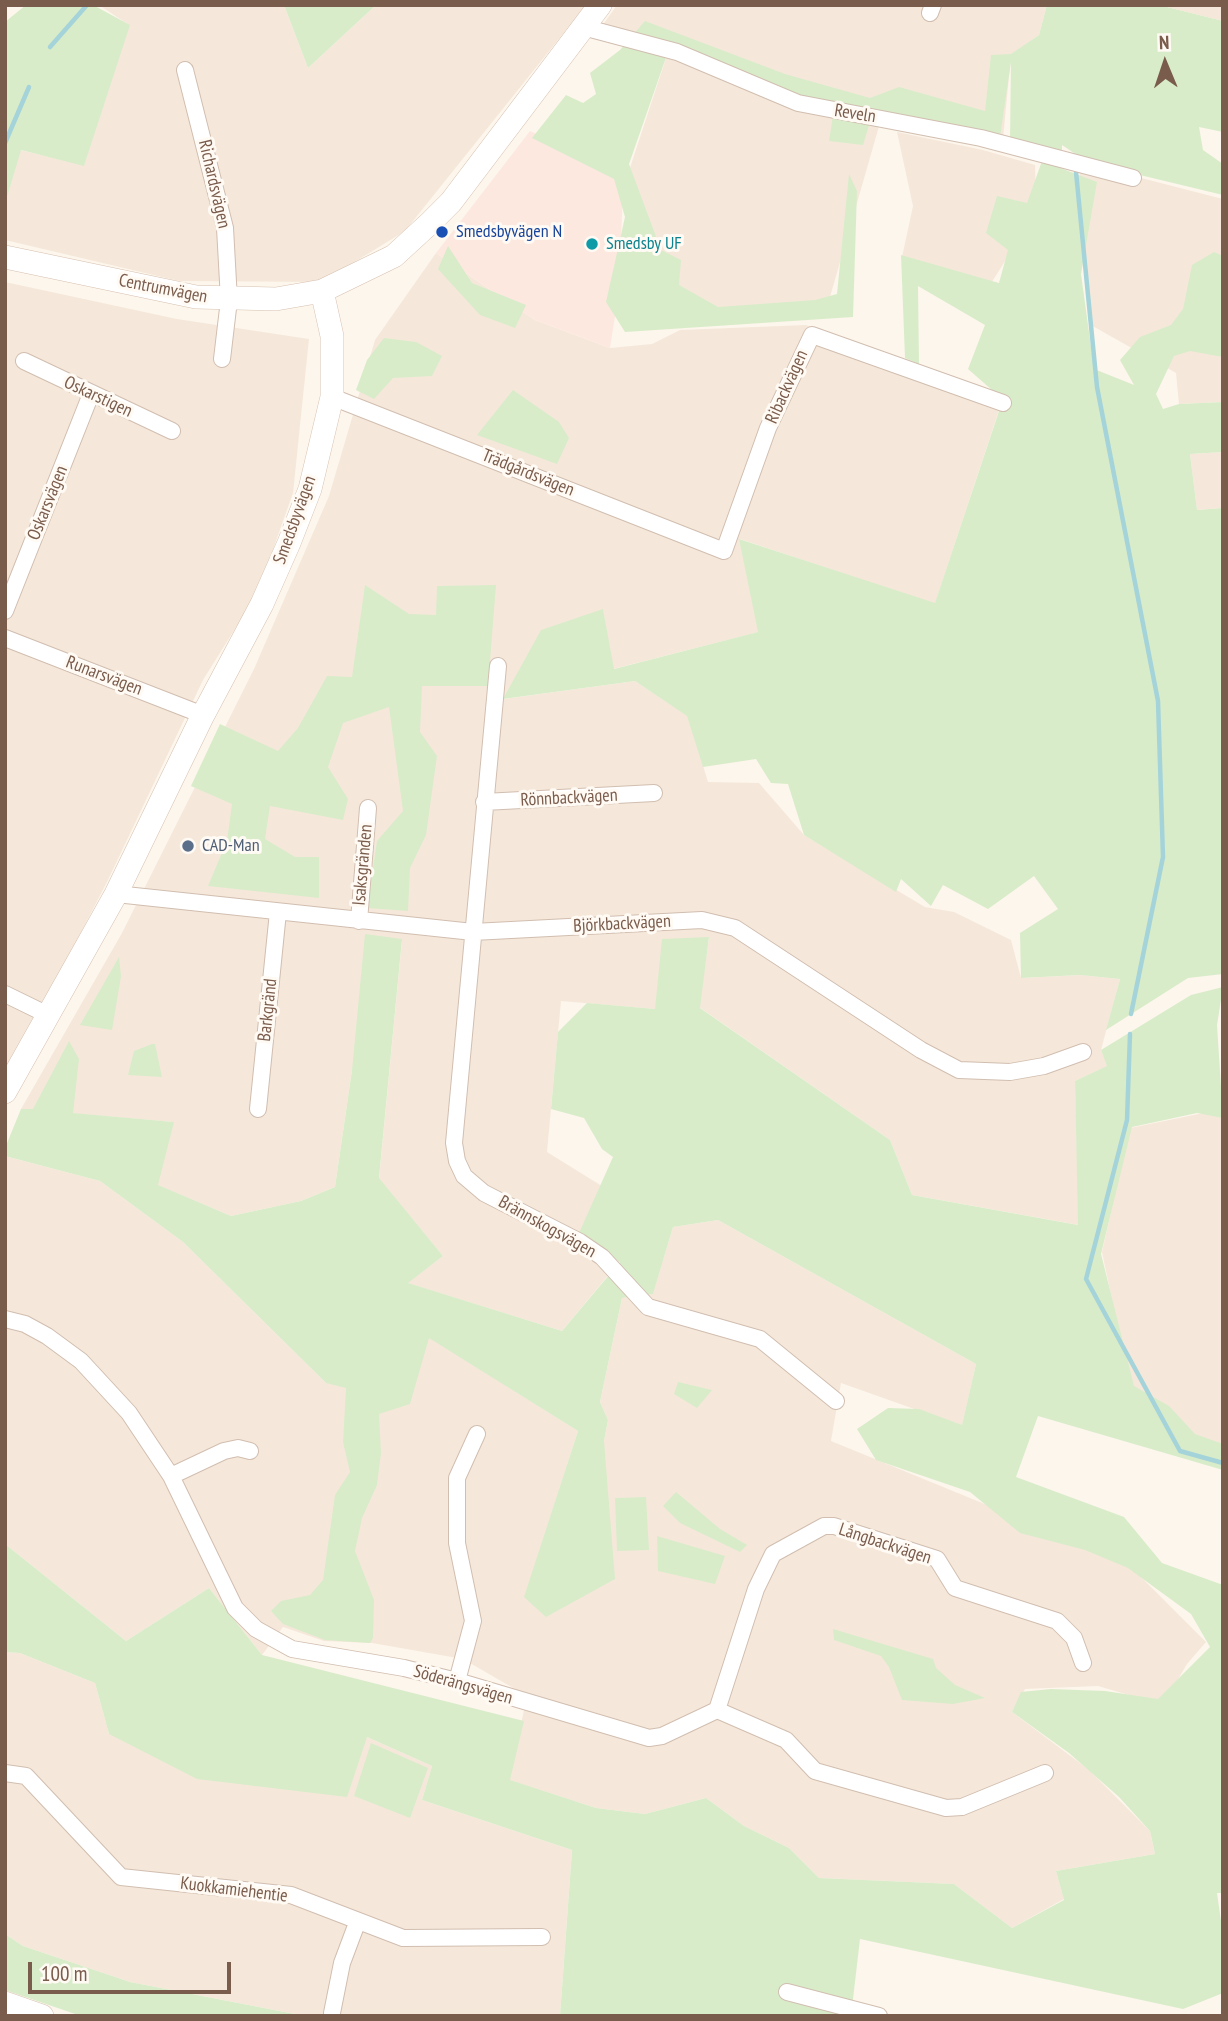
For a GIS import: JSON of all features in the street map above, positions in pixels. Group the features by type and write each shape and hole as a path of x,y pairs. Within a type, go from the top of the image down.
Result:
{"main road":[{"path":"322,291 394,256 451,202 600,5"},
{"name":"Centrumvägen","path":"5,257 196,297 229,300 276,299 322,291"},
{"name":"Smedsbyvägen","path":"5,1092 116,894 203,715 262,604 289,543 310,489 332,397 332,336 322,291"},
{"path":"5,2003 42,2016"}],"street":[{"name":"Reveln","path":"583,27 677,52 798,103 981,138 1133,178"},
{"name":"Richardsvägen","path":"185,70 225,228 229,300"},
{"path":"222,359 229,300"},
{"name":"Ribackvägen","path":"723,551 768,428 813,335 1003,403"},
{"name":"Oskarstigen","path":"24,361 172,431"},
{"name":"Oskarsvägen","path":"5,611 92,394"},
{"name":"Trädgårdsvägen","path":"332,397 723,551"},
{"name":"Runarsvägen","path":"5,638 203,715"},
{"path":"473,932 498,666"},
{"name":"Rönnbackvägen","path":"484,802 654,793"},
{"name":"Isaksgränden","path":"359,921 368,808"},
{"name":"Björkbackvägen","path":"116,894 473,932 702,919 735,928 761,943 921,1050 959,1070 1010,1072 1044,1066 1083,1052"},
{"name":"Barkgränd","path":"258,1109 278,912"},
{"name":"Brännskogsvägen","path":"473,932 454,1143 457,1161 464,1177 484,1193 580,1242 602,1257 648,1307 760,1339 836,1401"},
{"path":"5,994 48,1015"},
{"name":"Söderängsvägen","path":"5,1319 25,1324 47,1336 81,1361 129,1413 171,1476 235,1608 256,1629 292,1649 312,1655 404,1668 457,1681 649,1738 662,1736 717,1710"},
{"path":"457,1681 473,1621 457,1543 457,1478 477,1434"},
{"path":"171,1476 223,1451 238,1448 250,1451"},
{"name":"Långbackvägen","path":"717,1710 756,1589 773,1554 824,1527 834,1526 937,1559 955,1588 1058,1621 1074,1637 1083,1663"},
{"path":"717,1710 786,1740 815,1771 946,1808 962,1808 1045,1773"},
{"name":"Kuokkamiehentie","path":"5,1773 26,1776 121,1877 291,1895 357,1923 402,1938 542,1937"},
{"path":"332,2013 342,1963 357,1923"},
{"path":"787,1992 879,2016"}],"shaded area":[{"path":"99,5 284,5 308,68 376,5 586,5 405,231 322,282 179,281 5,240 5,204 20,150 84,165 129,25"},
{"path":"617,5 1047,5 1039,35 1011,55 1003,139 884,109 828,304 721,318 661,294 623,189 670,46 602,26"},
{"path":"1159,5 1223,5 1223,21"},
{"path":"530,131 628,175 623,189 619,291 610,348 535,320 436,253"},
{"path":"897,132 983,150 1035,165 1038,258 1007,258 988,288 902,257 913,206"},
{"path":"1079,162 1223,199 1223,402 1179,404 1176,373 1089,324"},
{"path":"436,253 535,320 610,348 652,344 680,330 806,325 1004,395 935,604 740,539 759,632 613,669 603,610 504,699 635,681 688,716 708,782 759,783 804,835 925,907 954,912 1011,940 1021,978 1080,975 1120,979 1101,1050 1108,1066 1075,1081 1079,1225 912,1195 890,1140 699,1007 709,938 655,1009 561,1001 547,1152 655,1219 562,1331 407,1283 443,1256 379,1179 402,940 352,1070 335,1187 301,1201 231,1216 157,1185 173,1122 21,1109 122,933 254,669 329,496 375,340"},
{"path":"5,282 177,319 309,339 293,493 258,592 203,680 107,882 5,1079"},
{"path":"1223,452 1223,508 1197,510 1190,454"},
{"path":"1223,1109 1223,1464 1148,1437 1119,1333 1102,1252 1130,1128"},
{"path":"5,1156 100,1181 183,1242 326,1383 429,1337 578,1431 525,1597 604,1441 608,1420 600,1402 622,1298 653,1293 673,1227 718,1220 976,1364 962,1426 841,1383 831,1441 1126,1562 1206,1642 1187,1664 1163,1705 1098,1686 1025,1689 1012,1712 1088,1769 1150,1831 1155,1854 1056,1871 1064,1899 1012,1928 954,1884 819,1878 789,1848 744,1826 706,1798 645,1814 596,1808 509,1780 527,1696 463,1659 372,1643 324,1641 283,1627 262,1655 209,1588 126,1641 5,1544"},
{"path":"5,1652 20,1653 95,1683 109,1734 367,1737 432,1766 422,1800 572,1850 560,2016 305,2016 130,1982 23,1946 5,1934"}],"green space":[{"path":"26,5 93,5 130,25 84,166 21,150 5,204 5,22"},
{"path":"284,5 376,5 308,68"},
{"path":"1047,5 1159,5 1223,21 1223,132 1199,127 1203,150 1223,164 1223,195 1115,169 1077,155 1062,145 1062,156 1010,140 1011,62 1000,137 874,109 863,145 829,141 834,109 669,49 629,164 661,250 681,260 679,285 718,307 815,300 837,294 849,174 857,191 853,317 625,332 606,302 625,217 614,179 532,138 566,95 583,103 596,94 590,73 620,50 645,21 785,74 870,98 899,87 985,111 991,55 1011,54 1039,35"},
{"path":"1042,161 1097,182 1081,274 1094,369 1134,385 1120,360 1140,337 1171,325 1183,309 1192,265 1214,252 1223,256 1223,357 1190,351 1174,356 1156,394 1163,409 1179,404 1223,402 1223,452 1190,454 1197,510 1223,508 1223,974 1188,978 1106,1030 1120,979 1080,975 1021,978 1020,933 1058,909 1034,876 988,909 943,885 931,906 901,879 896,892 804,835 788,784 771,783 756,759 703,767 687,716 635,681 503,699 541,630 603,609 614,669 758,632 739,539 935,603 1004,396 992,390 968,369 985,325 918,286 919,364 905,358 901,255 999,283 1008,250 986,233 997,196 1027,203"},
{"path":"448,246 472,283 526,305 515,328 480,315 438,269"},
{"path":"384,338 416,342 442,356 432,376 393,378 374,399 356,390 367,360"},
{"path":"513,390 559,422 569,438 557,464 477,435"},
{"path":"365,585 409,614 436,615 437,586 496,585 488,686 422,686 420,732 437,756 426,835 410,868 408,911 367,908 377,841 403,811 389,707 343,723 328,767 348,799 343,820 270,806 265,839 295,857 319,857 319,898 208,886 227,841 232,804 191,786 220,724 278,751 298,728 327,676 352,677"},
{"path":"365,934 402,939 379,1178 443,1256 408,1283 562,1331 620,1262 579,1233 613,1157 602,1149 584,1118 551,1109 558,1032 587,1003 655,1009 662,939 709,937 700,1008 890,1140 912,1195 1078,1225 1075,1081 1107,1066 1101,1050 1191,995 1223,987 1217,1025 1223,1118 1197,1113 1132,1127 1101,1254 1134,1386 1169,1406 1195,1434 1223,1444 1223,1470 1038,1416 1016,1477 1124,1517 1162,1563 1223,1585 1223,1893 1217,1893 1223,1935 1223,1993 1183,2009 860,1939 851,2016 560,2016 572,1850 422,1800 432,1766 367,1737 347,1797 197,1779 109,1734 95,1683 20,1653 5,1652 5,1544 126,1641 209,1588 262,1655 524,1721 510,1780 596,1808 645,1814 706,1798 744,1826 789,1848 819,1878 954,1884 1012,1928 1064,1900 1056,1871 1155,1854 1150,1831 1119,1797 1069,1753 1012,1712 1021,1692 1051,1689 1105,1691 1158,1699 1210,1647 1191,1614 1128,1568 1085,1550 1020,1533 970,1492 876,1460 857,1429 888,1408 919,1409 962,1425 976,1364 718,1220 673,1227 653,1294 622,1298 600,1402 608,1420 604,1441 615,1579 546,1617 524,1597 578,1431 429,1338 410,1404 379,1414 381,1453 377,1485 362,1518 355,1551 374,1600 373,1638 370,1643 325,1640 283,1624 271,1611 281,1601 310,1595 323,1580 335,1495 350,1472 343,1442 346,1388 326,1383 183,1242 100,1181 5,1156 5,1148 21,1109 33,1109 69,1041 79,1059 73,1113 174,1122 158,1185 231,1216 301,1201 335,1187 352,1070"},
{"path":"119,957 121,976 112,1030 80,1025"},
{"path":"155,1044 162,1077 128,1075 134,1051"},
{"path":"678,1382 712,1390 697,1408 674,1394"},
{"path":"676,1492 720,1529 747,1545 740,1552 680,1523 663,1506"},
{"path":"646,1497 649,1550 617,1551 615,1498"},
{"path":"657,1536 725,1556 715,1584 658,1571"},
{"path":"833,1629 933,1659 936,1668 955,1685 985,1698 953,1704 902,1700 889,1667 881,1656 834,1640"},
{"path":"371,1743 428,1768 410,1818 354,1796"},
{"path":"5,1934 23,1946 130,1982 305,2016 81,2016 5,1990"}],"waterway":[{"path":"50,47 87,5"},
{"path":"5,143 29,87"},
{"path":"1076,172 1097,387 1158,701 1163,857 1131,1014"},
{"path":"1130,1034 1127,1120 1086,1279 1180,1451 1223,1463"}],"place":[{"name":"Smedsbyvägen N","path":"442,232"},
{"name":"Smedsby UF","path":"592,244"},
{"name":"CAD-Man","path":"188,846"}]}
